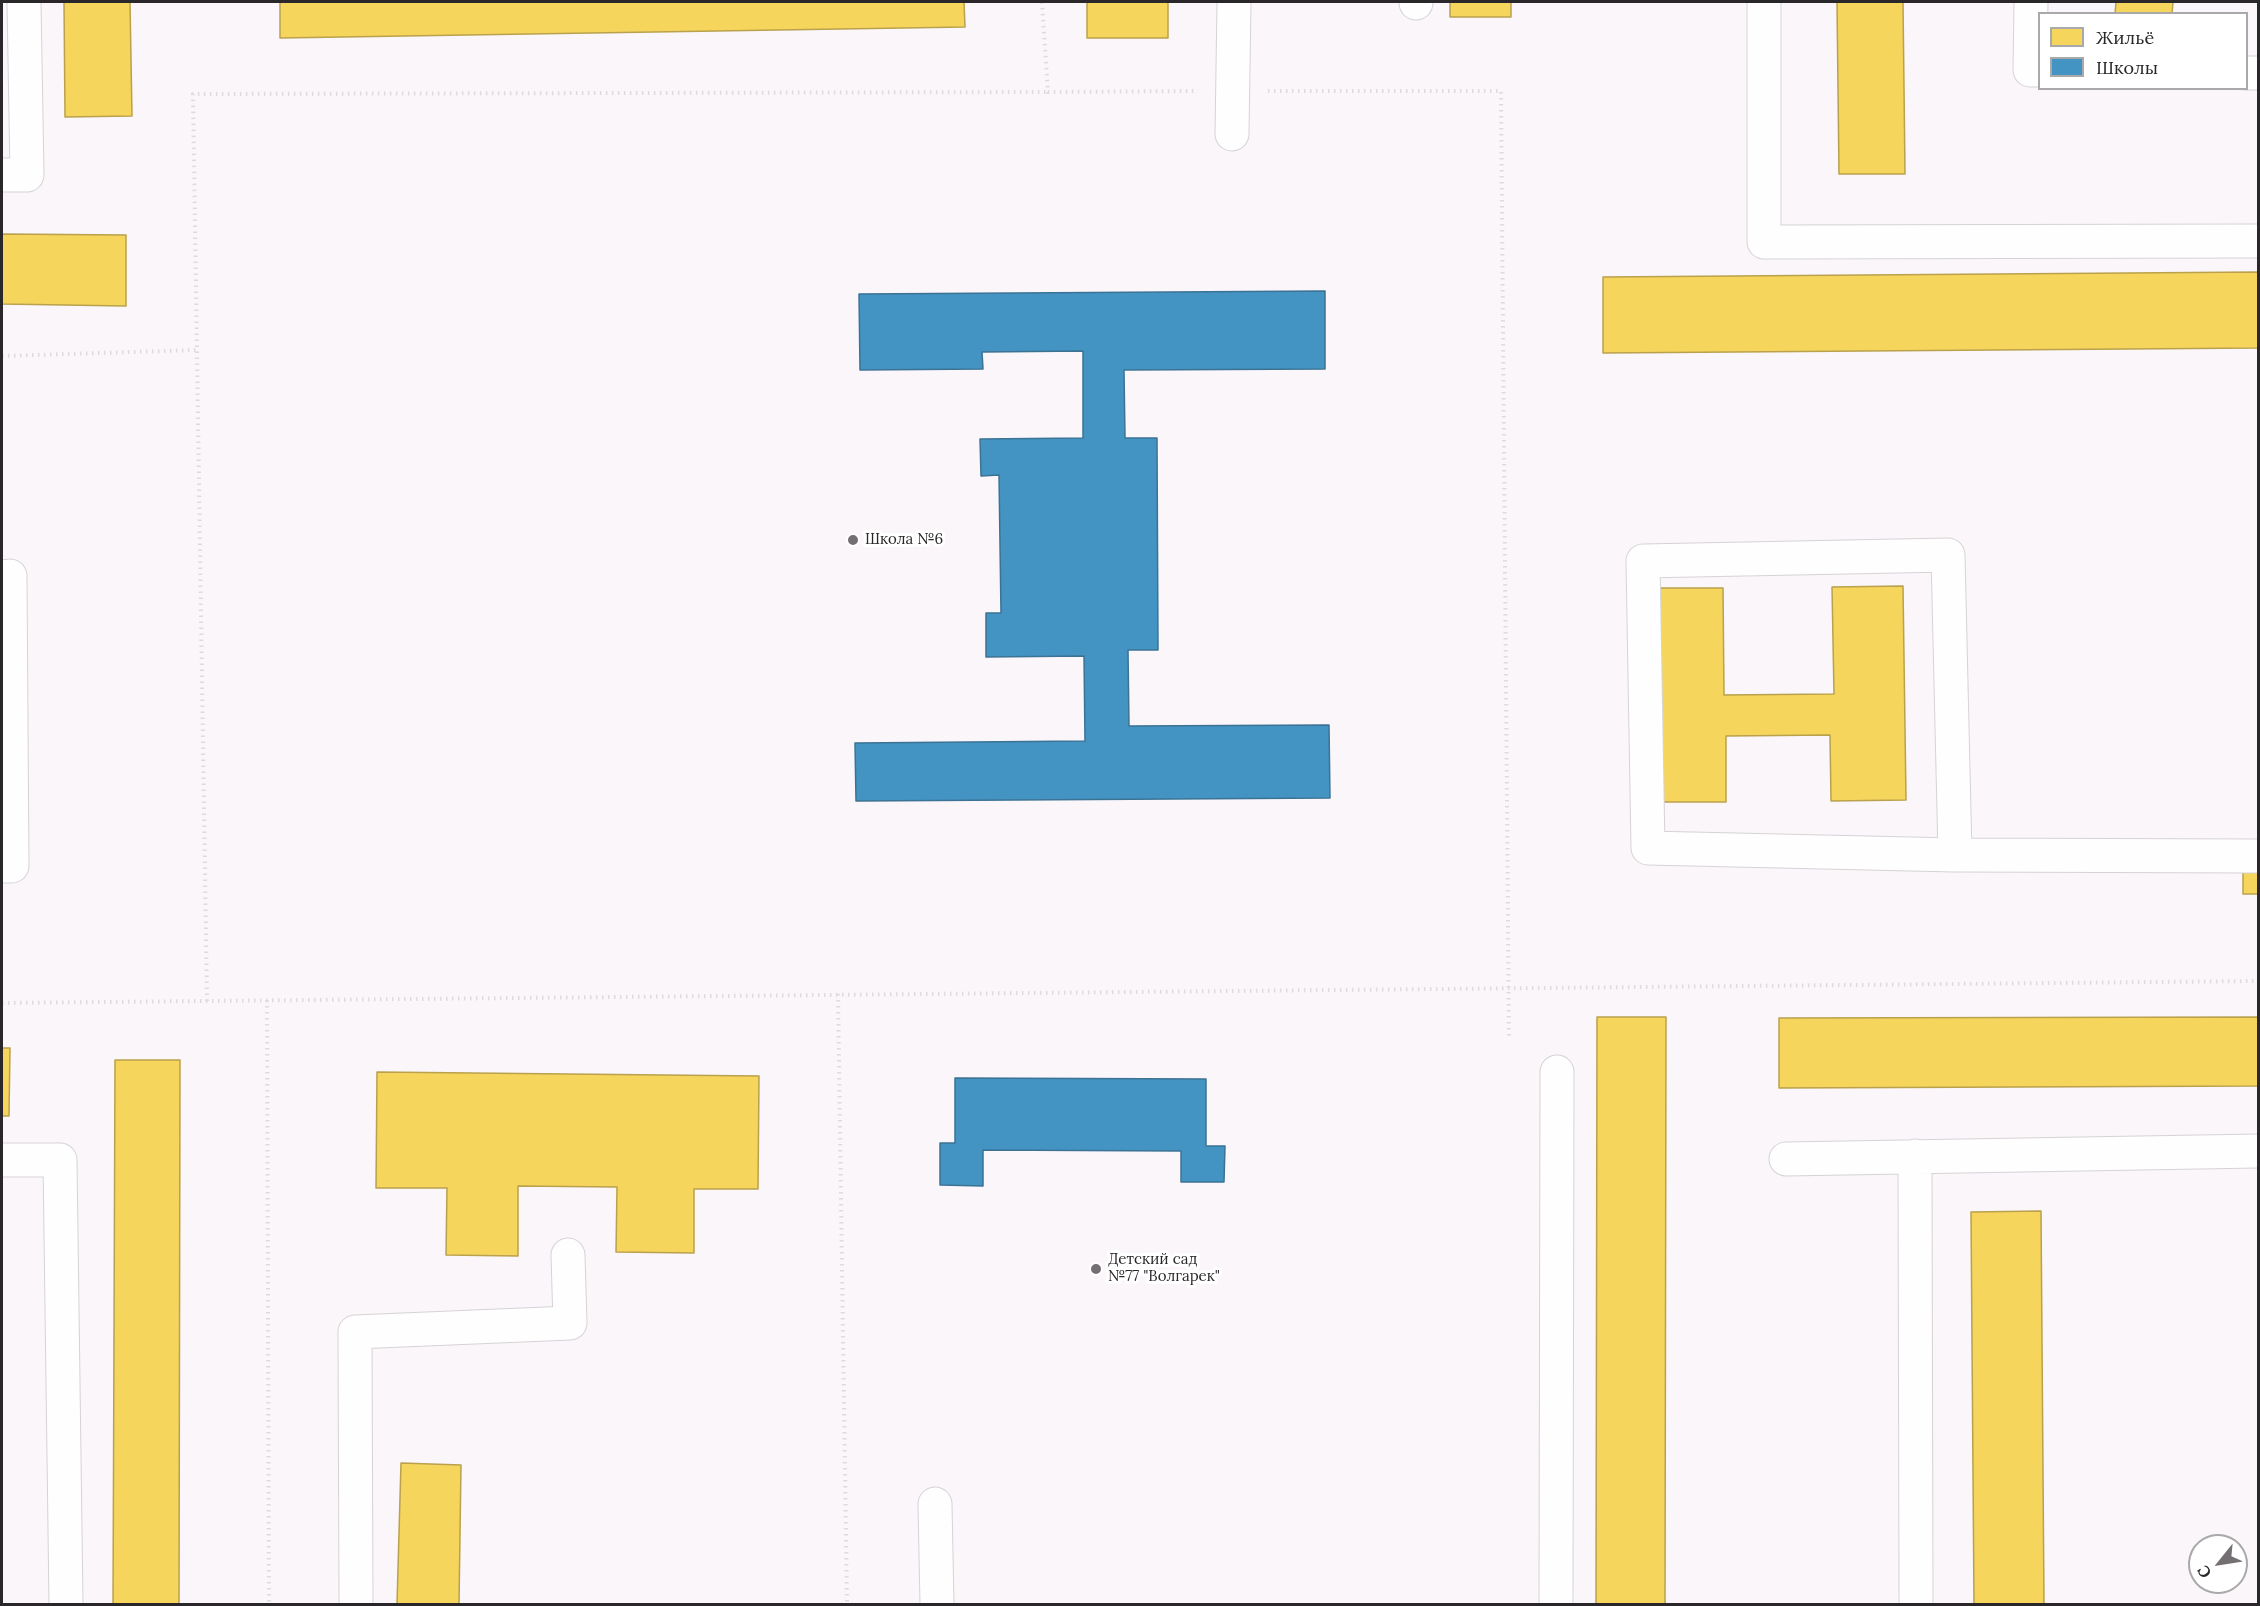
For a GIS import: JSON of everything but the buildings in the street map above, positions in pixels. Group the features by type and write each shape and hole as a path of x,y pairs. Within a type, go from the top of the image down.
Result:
{"lane":[{"path":"2,175 27,175 24,2"},
{"path":"1232,134 1234,2"},
{"path":"1764,2 1764,242 2259,241"},
{"path":"2031,2 2030,70 2038,70"},
{"path":"1955,855 1948,555 1643,561 1648,848 1955,855 2259,856"},
{"path":"2,577 10,576 12,866 2,866"},
{"path":"1556,1605 1557,1072"},
{"path":"1786,1159 2259,1151"},
{"path":"1915,1156 1916,1605"},
{"path":"2,1160 60,1160 66,1605"},
{"path":"356,1605 355,1332 570,1323 568,1255"},
{"path":"935,1504 937,1605"}],"path":[{"path":"1042,2 1048,92"},
{"path":"207,1001 193,94 1501,91 1509,1039"},
{"path":"2,356 197,350"},
{"path":"2,1003 2259,981"},
{"path":"838,994 847,1605"},
{"path":"267,1000 269,1605"}],"place":[{"name":"Школа №6","path":"853,540"},
{"name":"Детский сад №77 \"Волгарек\"","path":"1096,1269"}]}
